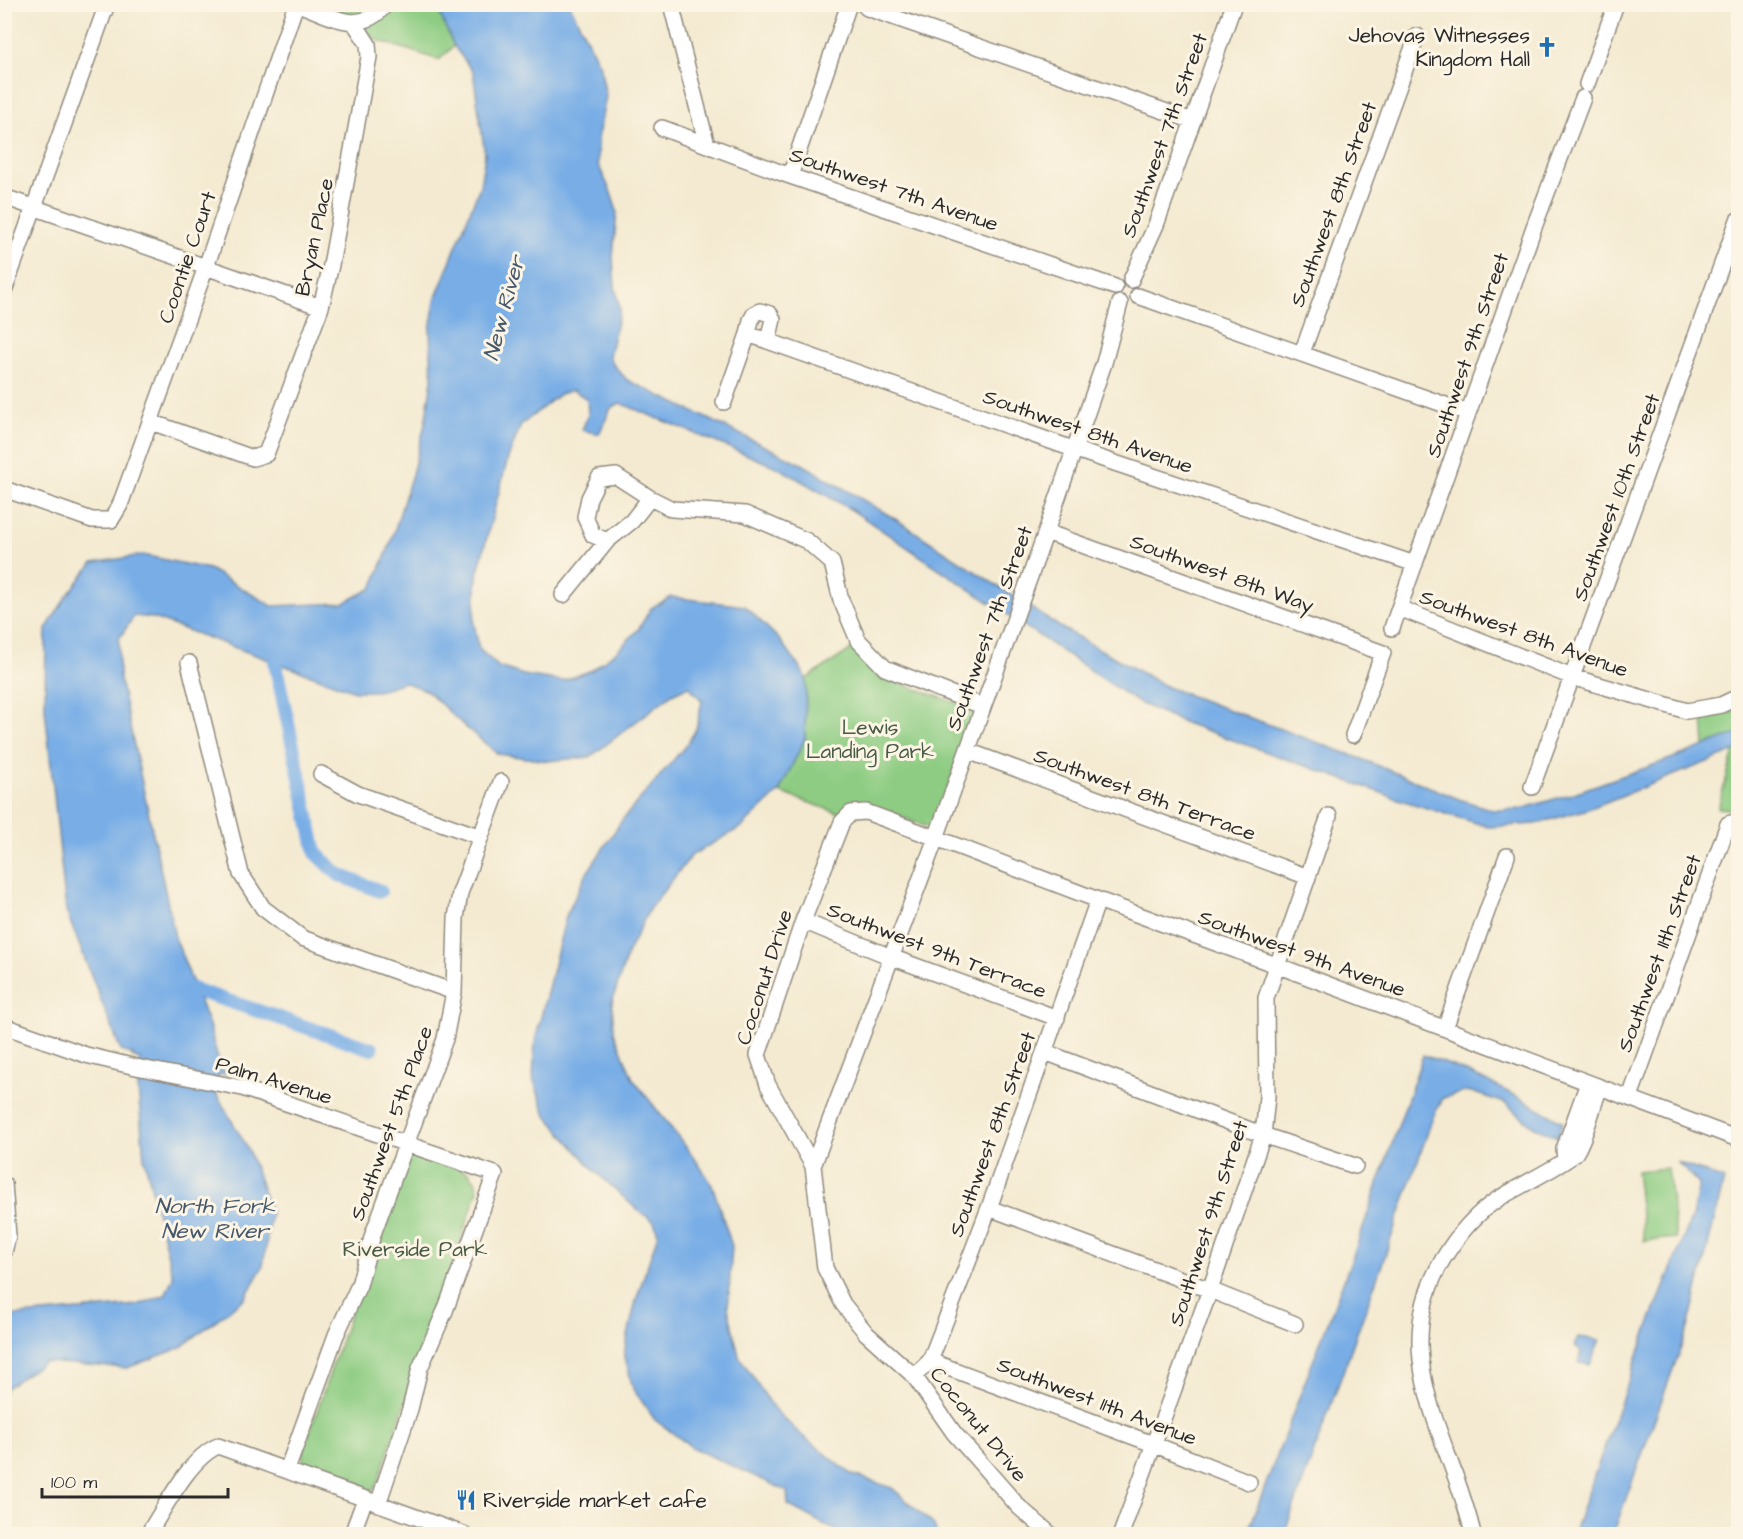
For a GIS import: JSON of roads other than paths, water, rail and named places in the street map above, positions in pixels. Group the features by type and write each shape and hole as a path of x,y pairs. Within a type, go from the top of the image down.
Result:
{"street":[{"path":"4,291 107,4"},
{"path":"297,4 355,24 366,22 386,4"},
{"name":"Coontie Court","path":"4,489 92,520 111,520 120,505 151,422 297,4"},
{"path":"670,4 707,145"},
{"path":"790,176 849,4"},
{"path":"863,4 867,8 1192,121"},
{"name":"Southwest 7th Street","path":"1131,280 1156,225 1234,4"},
{"name":"Southwest 9th Street","path":"1392,628 1616,4"},
{"name":"Bryan Place","path":"151,422 253,458 266,454 321,307 348,180 369,57 368,44 355,24"},
{"name":"Southwest 8th Street","path":"1302,353 1417,36"},
{"name":"Southwest 7th Avenue","path":"662,128 790,176 1115,287"},
{"path":"4,197 321,307"},
{"name":"Southwest 10th Street","path":"1532,787 1738,220"},
{"path":"1122,280 1131,280 1138,286 1138,296 1132,303 1120,303 1114,298 1115,287 1122,280"},
{"path":"1138,296 1468,413"},
{"name":"Southwest 7th Street","path":"813,1166 968,751 1104,363 1120,303"},
{"path":"724,402 752,317 760,311 770,314 773,319 768,341"},
{"name":"Southwest 8th Avenue","path":"748,334 1073,449 1415,564"},
{"path":"607,541 593,536 585,517 589,498 598,478 616,476 672,509 745,514 807,541 832,563 841,600 858,640 885,668 982,706"},
{"path":"563,595 607,541 632,521 650,498"},
{"name":"Southwest 8th Way","path":"1046,531 1383,653 1353,735"},
{"name":"Southwest 8th Avenue","path":"1399,608 1572,677 1687,711 1721,705 1738,697"},
{"path":"189,663 241,874 262,908 302,938 454,992"},
{"name":"Southwest 8th Terrace","path":"968,751 1308,877"},
{"path":"321,774 358,794 481,837"},
{"name":"Southwest 5th Place","path":"287,1470 336,1335 359,1285 373,1234 445,1039 454,992 456,918 459,902 501,782"},
{"name":"Southwest 9th Avenue","path":"851,813 866,812 1738,1138"},
{"name":"Coconut Drive","path":"851,813 842,822 803,921 758,1055 768,1085 813,1166 825,1268 843,1304 866,1333 914,1376 954,1433 1019,1507 1050,1534"},
{"name":"Southwest 9th Street","path":"1121,1534 1263,1135 1267,1097 1266,998 1329,816"},
{"name":"Southwest 11th Street","path":"1630,1097 1733,822"},
{"path":"1445,1028 1507,856"},
{"name":"Southwest 8th Street","path":"914,1376 930,1360 989,1208 1098,900"},
{"name":"Southwest 9th Terrace","path":"803,921 891,957 1057,1018"},
{"name":"Palm Avenue","path":"4,1026 86,1055 242,1088 495,1174 445,1311 426,1351 371,1501"},
{"path":"1045,1052 1263,1135 1355,1166"},
{"path":"1473,1534 1467,1506 1429,1404 1420,1367 1419,1335 1424,1305 1436,1270 1472,1220 1497,1200 1565,1161 1564,1149 1594,1085"},
{"path":"4,1184 8,1236 4,1252"},
{"path":"989,1208 1295,1324"},
{"name":"Southwest 11th Avenue","path":"930,1360 1249,1482"},
{"path":"148,1534 195,1462 207,1451 218,1446 463,1534"},
{"path":"352,1534 371,1501"}],"water":[{"path":"436,5 570,5 600,66 606,96 598,137 598,164 617,211 613,257 615,287 620,309 609,356 627,380 804,465 897,520 1060,627 1167,687 1493,810 1521,809 1571,794 1738,733 1738,750 1588,809 1535,824 1489,827 1404,801 1185,723 1139,703 850,509 779,468 620,403 611,408 599,434 582,430 588,415 587,399 573,390 560,394 521,425 508,458 477,575 474,623 479,649 499,667 524,675 562,681 592,670 618,650 638,630 651,608 671,597 745,606 779,639 806,679 805,739 779,792 742,827 692,855 650,908 628,952 612,1002 614,1032 633,1079 712,1184 732,1246 728,1308 739,1356 774,1409 800,1434 851,1474 892,1488 934,1525 937,1534 842,1534 788,1505 787,1491 693,1448 655,1420 633,1389 624,1353 636,1300 658,1234 654,1222 593,1169 546,1115 533,1079 535,1041 566,916 585,876 622,820 687,744 696,729 702,701 689,686 672,694 590,757 548,761 498,754 427,691 404,682 378,691 355,691 153,618 134,616 119,639 119,675 175,937 209,1025 221,1070 226,1070 227,1074 219,1074 216,1093 248,1149 271,1212 263,1266 245,1298 180,1348 127,1368 44,1362 6,1388 5,1392 5,1318 137,1305 165,1295 173,1277 144,1158 137,1077 140,1060 132,1057 132,1054 121,1051 66,911 45,709 46,629 66,597 93,563 143,555 209,569 272,606 344,603 372,588 391,542 425,424 432,379 430,330 435,300 480,186 485,155 473,72 454,46"},
{"path":"1423,1055 1477,1077 1563,1122 1557,1137 1533,1126 1505,1103 1468,1091 1443,1098 1433,1117 1284,1534 1247,1534 1353,1256"},
{"path":"1677,1162 1724,1180 1688,1328 1613,1534 1573,1534 1648,1327 1692,1217 1699,1184"},
{"path":"1578,1337 1600,1340 1590,1365 1578,1363 1581,1351 1574,1345"}],"waterway":[{"path":"275,663 316,853 339,875 380,891"},
{"path":"177,984 372,1049"}],"place":[{"name":"Jehovas Witnesses Kingdom Hall","path":"1547,47"},
{"name":"Riverside market cafe","path":"466,1500"}],"water label":[{"name":"New River","path":"503,308"},
{"name":"North Fork New River","path":"215,1218"}],"park label":[{"name":"Lewis Landing Park","path":"870,739"},
{"name":"Riverside Park","path":"415,1249"}]}
